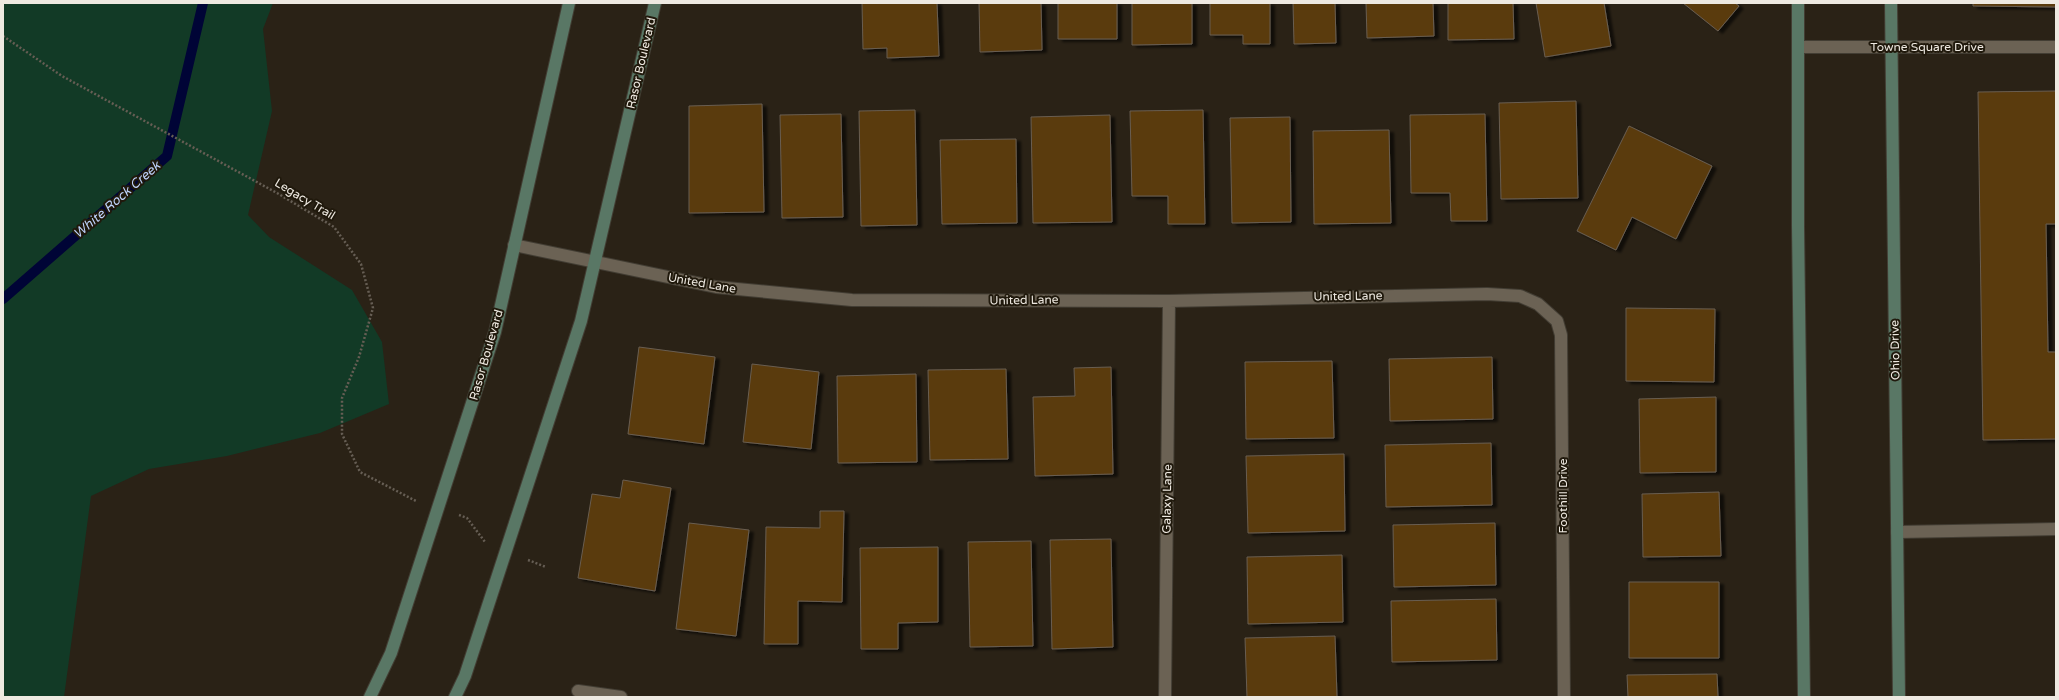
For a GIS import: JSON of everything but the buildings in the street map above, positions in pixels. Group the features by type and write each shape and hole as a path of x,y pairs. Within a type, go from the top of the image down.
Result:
{"main road":[{"name":"Rasor Boulevard","path":"370,697 391,653 495,332 569,3"},
{"name":"Rasor Boulevard","path":"456,697 465,676 581,321 655,3"},
{"path":"1798,3 1798,226 1804,697"},
{"name":"Ohio Drive","path":"1891,3 1899,697"}],"street":[{"name":"Towne Square Drive","path":"1798,47 2056,47"},
{"name":"United Lane","path":"514,245 716,287 852,300 1169,301 1487,294 1520,296 1538,304"},
{"name":"Galaxy Lane","path":"1165,697 1169,301"},
{"name":"Foothill Drive","path":"1538,304 1557,320 1561,335 1564,697"},
{"path":"1897,532 2056,529"},
{"path":"578,691 621,697"}],"path":[{"name":"Legacy Trail","path":"3,36 62,76 277,193 334,227 361,264 373,308 359,357 342,398 342,434 360,472 416,501"},
{"path":"467,518 488,546"},
{"path":"538,564 546,567"}],"green space":[{"path":"3,3 273,3 263,29 272,111 248,215 269,237 352,290 382,342 389,404 320,433 227,456 149,469 91,496 64,697 3,697"}],"waterway":[{"name":"White Rock Creek","path":"3,299 167,156 203,3"}]}
